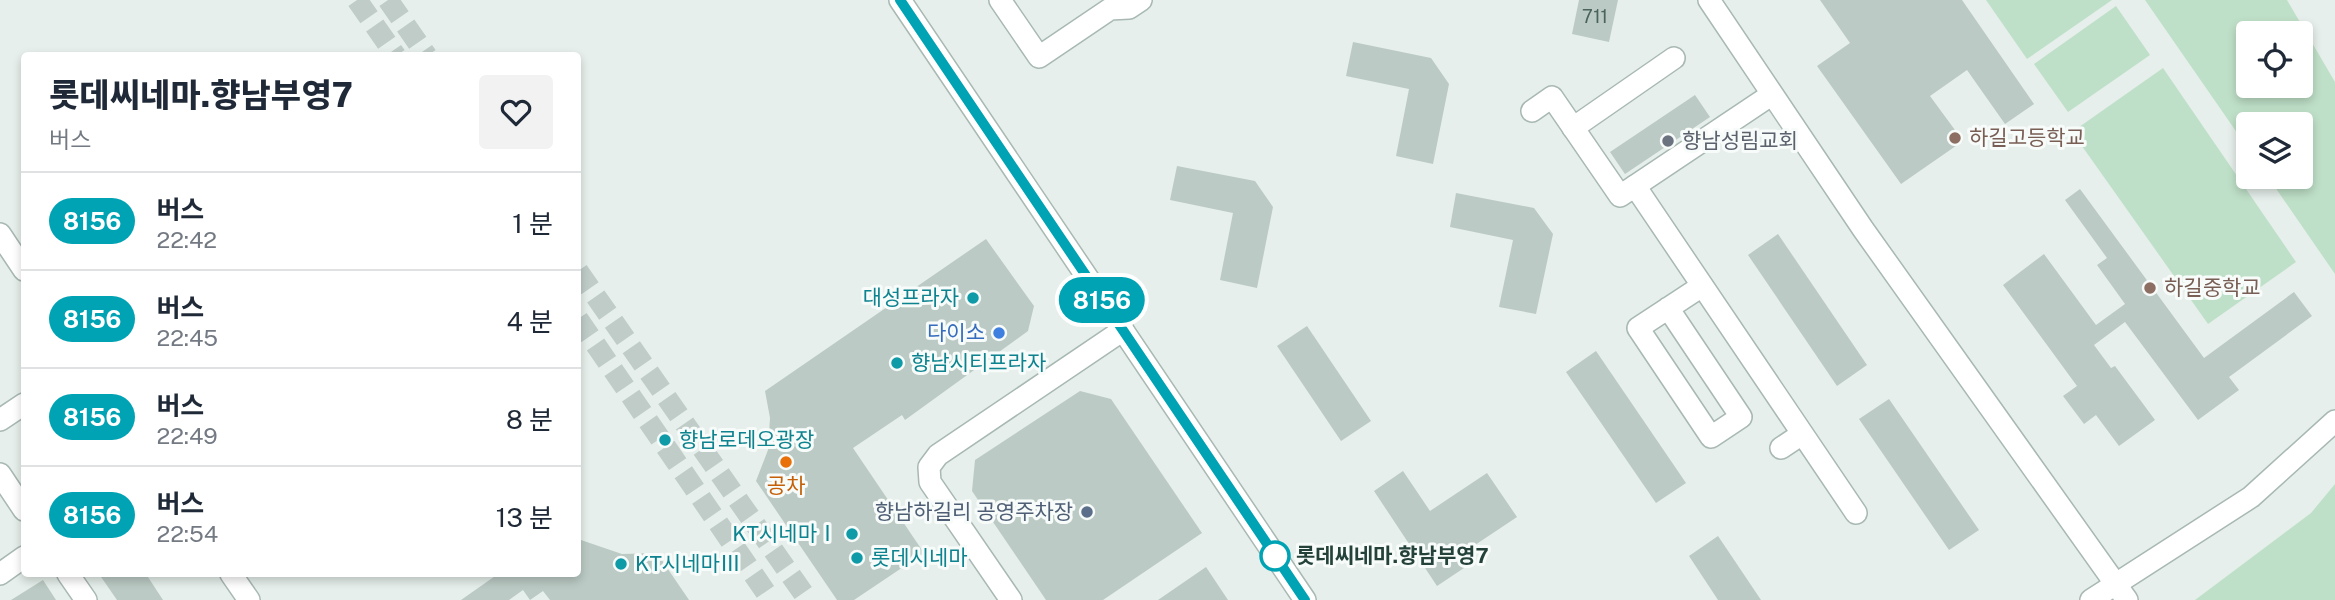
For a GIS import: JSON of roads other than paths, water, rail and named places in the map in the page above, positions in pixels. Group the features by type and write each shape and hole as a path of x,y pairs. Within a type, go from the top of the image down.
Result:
{"street":[{"path":"900,0 1305,600"},
{"path":"1000,0 1039,57 1106,4 1129,8 1141,0"},
{"path":"1709,0 1771,95 2121,592"},
{"path":"1573,128 1674,58"},
{"path":"1532,111 1552,97 1620,196 1771,95"},
{"path":"1634,187 1856,513"},
{"path":"0,234 21,266"},
{"path":"1668,308 1741,417 1711,437 1638,328 1668,308 1702,286"},
{"path":"1011,600 930,482 929,467 938,454 1123,330"},
{"path":"0,420 21,406"},
{"path":"2091,600 2121,592 2251,497 2335,421"},
{"path":"1781,448 1802,434"},
{"path":"0,474 21,506"},
{"path":"0,574 21,559"},
{"path":"70,577 86,600"},
{"path":"233,577 248,600"}],"tunnel":[{"path":"357,0 393,52"},
{"path":"388,0 424,52"},
{"path":"581,275 808,600"},
{"path":"581,323 771,600"}],"place":[{"name":"하길고등학교","path":"1955,138"},
{"name":"향남성림교회","path":"1668,141"},
{"name":"하길중학교","path":"2150,288"},
{"name":"대성프라자","path":"973,298"},
{"name":"다이소","path":"999,333"},
{"name":"향남시티프라자","path":"897,363"},
{"name":"향남로데오광장","path":"665,440"},
{"name":"공차","path":"786,462"},
{"name":"향남하길리 공영주차장","path":"1087,512"},
{"name":"KT시네마Ⅰ","path":"852,534"},
{"name":"롯데씨네마.향남부영7","path":"1275,556"},
{"name":"롯데시네마","path":"857,558"},
{"name":"KT시네마Ⅲ","path":"621,564"}]}
